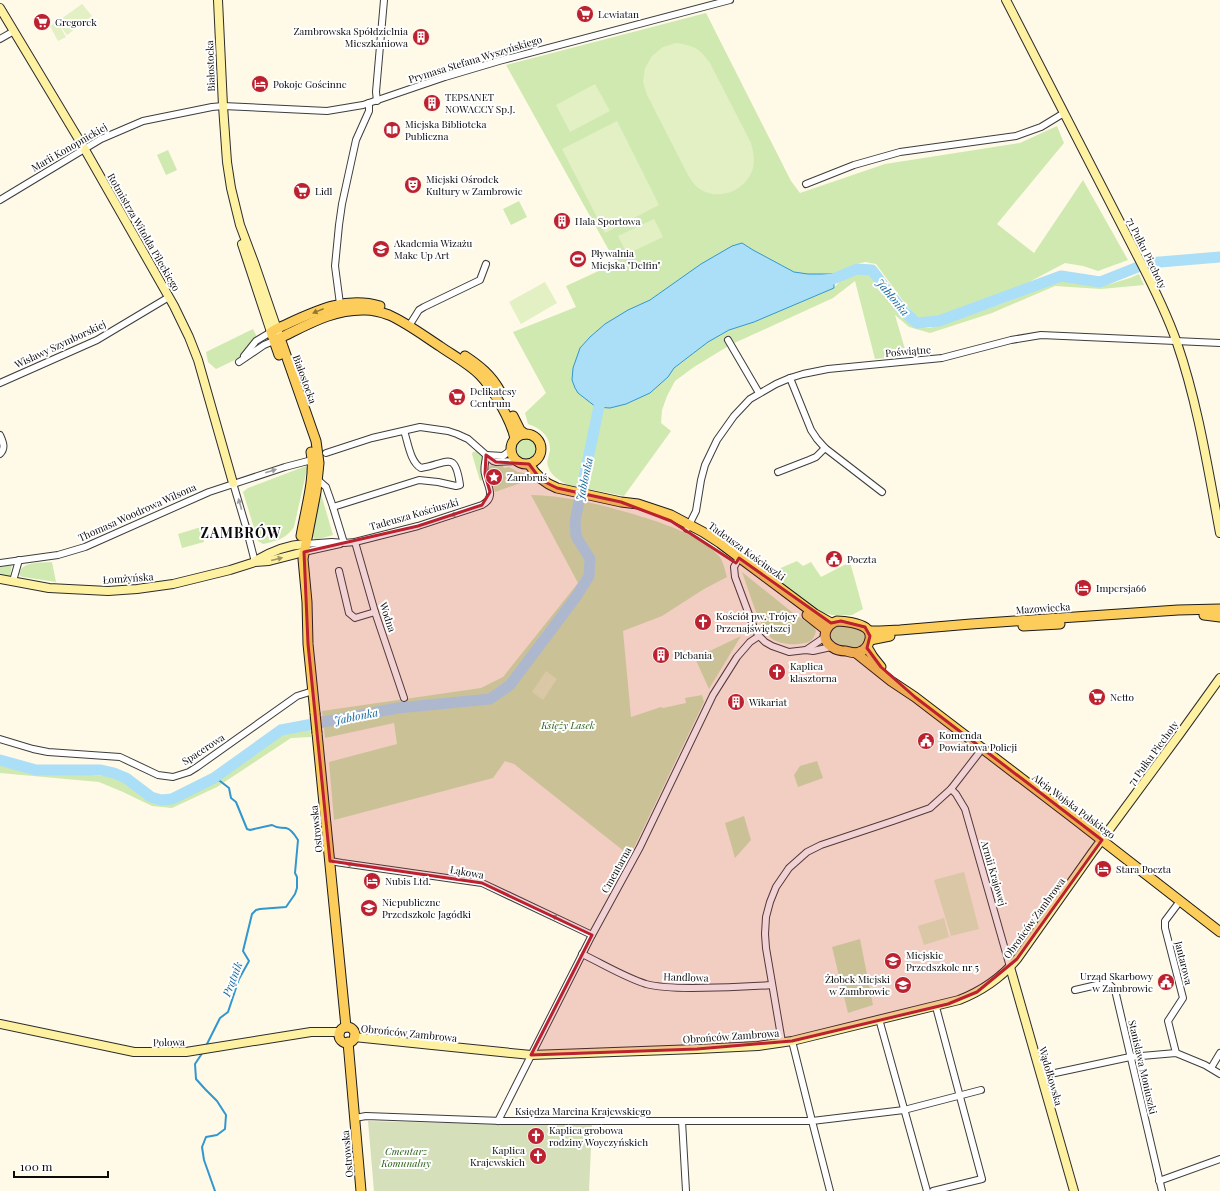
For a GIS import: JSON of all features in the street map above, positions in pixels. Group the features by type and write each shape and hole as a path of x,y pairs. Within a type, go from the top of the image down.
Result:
{"main road":[{"path":"275,335 316,311 328,306 356,303 389,309 480,375 495,395 512,428 515,439"},
{"path":"275,335 335,313 351,310 376,311 389,315 410,324 485,370 493,379 518,426 525,434"},
{"name":"Białostocka","path":"275,335 310,443 313,462 302,548"},
{"name":"Białostocka","path":"275,335 316,441 319,463 318,480 312,513 302,548"},
{"path":"525,434 533,435 536,438 540,444 541,452 533,462 520,464 511,454 510,450 515,439 525,434"},
{"name":"Tadeusza Kościuszki","path":"533,462 541,480 549,485 567,491 638,504 658,510 715,539 737,560 815,614 827,630"},
{"name":"Ostrowska","path":"302,548 307,602 307,629 330,860 343,1030"},
{"name":"Mazowiecka","path":"869,630 900,630 1178,610 1220,609"},
{"name":"Mazowiecka","path":"869,644 890,636 1190,614 1220,617"},
{"path":"841,621 854,623 869,630 869,644 863,650 856,653 840,650 831,647 828,644 827,630 841,621"},
{"name":"Aleja Wojska Polskiego","path":"869,644 872,657 880,667 915,697 1220,932"},
{"name":"Aleja Wojska Polskiego","path":"856,653 891,682 915,697"},
{"path":"343,1030 340,1037 342,1040 351,1040"},
{"name":"Ostrowska","path":"351,1040 361,1191"}],"street":[{"name":"Białostocka","path":"218,0 222,106 231,188 240,225 253,259 275,335"},
{"path":"377,101 376,92 384,0"},
{"name":"Prymasa Stefana Wyszyńskiego","path":"222,106 327,111 369,103 499,60 730,0"},
{"name":"71 Pułku Piechoty","path":"1006,0 1145,271 1176,342 1194,399 1220,533"},
{"name":"Rotmistrza Witolda Pileckiego","path":"0,8 84,148 169,297 189,337 198,360 233,483"},
{"path":"0,39 14,31"},
{"path":"340,304 335,266 342,204 356,140 369,112 369,103"},
{"name":"Marii Konopnickiej","path":"0,200 84,148 143,121 222,106"},
{"path":"806,184 854,166 900,152 1016,136 1042,127 1064,113"},
{"path":"410,324 419,310 480,280 486,264"},
{"name":"Wisławy Szymborskiej","path":"0,383 97,340 169,297"},
{"path":"275,335 264,345 239,362 256,341 261,338 275,335"},
{"name":"Poświątne","path":"688,526 696,511 705,466 717,440 742,406 750,399 790,378 828,369 942,358 1011,340 1041,336 1220,343"},
{"path":"728,340 759,393"},
{"path":"790,378 811,430 817,439 825,448 882,492"},
{"path":"326,453 372,438 420,427 448,431 457,434 468,440 496,462 510,460 516,461"},
{"path":"333,507 419,480 456,486 460,485 453,462 440,462 421,468 418,467 413,461 404,431"},
{"path":"0,435 4,446 3,451 0,454"},
{"path":"778,472 816,457 825,448"},
{"path":"486,455 503,456 510,450"},
{"name":"Tadeusza Kościuszki","path":"302,548 332,542 355,542 418,526 486,504 490,497 490,489 484,470 486,455"},
{"name":"Thomasa Woodrowa Wilsona","path":"0,563 58,555 85,548 208,492 286,467 308,461 313,462"},
{"path":"318,480 326,487 344,543"},
{"path":"233,483 255,562"},
{"name":"Wodna","path":"355,542 375,612 404,698"},
{"name":"Łomżyńska","path":"255,562 267,554 287,547 302,548"},
{"name":"Łomżyńska","path":"0,579 49,588 108,590 137,589 173,584 230,570 255,562 269,561 302,548"},
{"path":"253,553 267,554"},
{"path":"13,581 19,560"},
{"path":"737,560 734,567 735,577 754,628 765,642 781,650 789,652 806,650 813,651 831,647"},
{"path":"339,571 349,613 355,618 375,612"},
{"path":"806,650 827,630"},
{"name":"Cmentarna","path":"498,1121 582,954 640,847 713,694 737,657 750,642 759,636"},
{"name":"71 Pułku Piechoty","path":"1102,840 1220,678"},
{"name":"Spacerowa","path":"0,739 48,752 120,757 158,775 173,776 188,772 197,767 297,696 313,691"},
{"path":"782,1042 765,934 766,917 770,902 776,887 789,868 807,852 821,845 893,822 930,808 951,789 982,750"},
{"name":"Armii Krajowej","path":"951,789 956,794 965,809 1010,967"},
{"name":"Obrońców Zambrowa","path":"351,1040 531,1055 758,1046 792,1041 959,1000 977,992 994,981 1010,967 1102,840"},
{"name":"Łąkowa","path":"330,860 342,864 482,883 592,935"},
{"name":"Jantarowa","path":"1176,1053 1168,1020 1183,998 1165,928 1165,921 1180,901"},
{"name":"Handlowa","path":"582,954 637,980 657,986 672,988 738,988 772,985"},
{"name":"Wądołkowska","path":"1010,967 1074,1191"},
{"name":"Stanisława Moniuszki","path":"1075,990 1102,984 1109,984 1115,990 1162,1191"},
{"path":"933,1191 982,1179 936,1006"},
{"path":"879,1020 927,1191"},
{"name":"Polowa","path":"0,1024 134,1052 198,1051 311,1032 343,1030"},
{"path":"792,1041 830,1191"},
{"path":"1041,1076 1130,1057 1176,1053 1211,1068 1220,1074"},
{"path":"1211,1068 1220,1053"},
{"name":"Księdza Marcina Krajewskiego","path":"355,1118 366,1116 498,1121 812,1121 904,1110 980,1090"},
{"path":"682,1121 686,1191"},
{"path":"1159,1181 1220,1158"}],"highlighted area":[{"path":"486,455 496,462 529,464 541,480 557,488 621,502 671,521 736,563 739,558 831,623 841,621 865,627 870,636 867,648 881,667 915,697 1102,840 1017,959 977,992 948,1004 792,1041 697,1049 531,1055 592,935 482,883 330,861 308,644 304,552 418,526 482,505 490,492 485,474"}],"green space":[{"path":"82,4 92,16 67,35 58,23 66,37 58,41 50,26"},
{"path":"706,13 791,181 800,193 885,164 1020,143 1057,126 1064,143 997,224 1034,253 1083,180 1128,260 1098,271 1083,266 1065,263 1016,289 933,319 924,320 912,313 876,264 865,262 856,264 834,274 808,274 794,272 742,243 701,264 650,300 628,310 605,324 580,348 578,393 596,407 668,377 674,368 708,342 729,330 754,322 834,288 846,277 854,274 870,272 911,324 926,328 930,328 1001,304 1061,281 1076,281 1097,286 1110,284 1139,274 1144,285 1101,289 1055,286 992,313 930,333 909,327 895,315 907,356 875,359 855,281 833,298 730,345 694,367 675,381 662,410 661,423 671,431 624,496 568,485 562,482 553,475 547,464 550,446 547,437 537,428 528,424 525,413 546,393 513,332 576,307 566,286 616,263 506,65"},
{"path":"676,43 696,48 710,63 751,143 754,160 752,171 748,179 742,185 727,193 710,194 694,184 647,95 643,82 645,68 652,56 663,47"},
{"path":"595,84 610,111 570,132 556,105"},
{"path":"617,121 659,205 605,233 562,149"},
{"path":"168,150 177,170 166,175 157,155"},
{"path":"519,201 527,217 511,225 503,209"},
{"path":"654,219 663,237 627,254 618,236"},
{"path":"545,282 557,303 521,324 509,302"},
{"path":"253,329 257,337 239,358 216,369 208,362 206,352"},
{"path":"526,438 530,439 536,445 536,453 530,459 526,460 522,459 516,453 515,449 516,445 522,439"},
{"path":"477,451 483,459 481,471 483,479 480,481 472,454 473,452"},
{"path":"492,464 502,464 504,468 509,467 518,472 524,473 529,480 495,492 488,470"},
{"path":"306,466 307,469 294,527 284,537 263,544 258,541 243,492 248,488"},
{"path":"321,494 333,535 315,540 312,535"},
{"name":"Księży Lasek","path":"531,495 557,497 595,504 655,521 700,541 718,555 723,562 727,577 704,589 662,616 623,631 631,717 661,707 663,708 686,703 685,698 702,695 704,702 630,856 514,764 505,761 493,778 334,820 329,762 397,744 394,723 325,738 322,711 481,688 503,677 578,583"},
{"path":"201,527 204,542 182,548 178,534"},
{"path":"797,561 803,566 811,562 821,577 850,562 863,609 852,615 832,615 822,612 769,573"},
{"path":"52,562 56,582 20,576 19,573 24,566"},
{"path":"12,565 10,576 0,575 0,567"},
{"path":"742,572 793,613 814,627 816,631 812,640 805,643 791,644 780,642 771,638 758,617"},
{"path":"836,626 850,627 863,632 865,641 862,646 855,648 846,647 837,643 832,639 830,633"},
{"path":"741,636 709,689 695,658"},
{"path":"546,671 557,679 543,700 532,692"},
{"path":"310,727 311,737 291,738 217,787 172,808 152,806 99,782 0,773 0,765 34,772 107,776 124,781 150,801 160,803 170,801 211,784 284,733"},
{"path":"817,761 823,778 798,787 794,775 800,766"},
{"path":"744,816 751,840 735,858 725,823"},
{"path":"964,872 979,929 951,936 934,880"},
{"path":"944,918 949,937 924,945 918,926"},
{"path":"860,939 873,1005 848,1013 832,947"},
{"name":"Cmentarz Komunalny","path":"368,1121 492,1124 592,1124 589,1191 374,1191"}],"water":[{"path":"742,243 794,272 808,274 834,274 834,288 754,322 729,330 708,342 674,368 668,377 650,393 626,404 610,408 596,407 578,393 572,380 573,368 580,348 590,337 605,324 628,310 650,300 701,264 732,246"}],"waterway":[{"name":"Jabłonka","path":"818,281 833,279 857,269 872,270 903,311 917,323 939,321 1061,276 1100,282 1148,263 1220,257"},
{"name":"Jabłonka","path":"0,760 36,770 101,770 126,778 151,797 161,800 172,799 214,778 281,730 398,708 490,699 510,685 576,597 589,576 590,559 576,536 575,521 602,392"},
{"name":"Prątnik","path":"206,1046 220,1018 228,1012 239,979 249,961 243,951 252,914 256,910 260,909 286,907 295,894 297,888 297,877 295,873 298,840 294,834 288,829 272,825 250,830 247,829 236,802 231,798 229,788 214,778"},
{"name":"Prątnik","path":"203,1052 195,1064 196,1079 217,1101 226,1115 225,1129 217,1135 206,1137 202,1147 204,1160 215,1191"}],"tunnel":[{"path":"309,720 323,719"}],"place":[{"name":"Lewiatan","path":"585,14"},
{"name":"Gregorek","path":"42,22"},
{"name":"Zambrowska Spółdzielnia Mieszkaniowa","path":"421,37"},
{"name":"Pokoje Gościnne","path":"260,84"},
{"name":"TEPSANET NOWACCY Sp.J.","path":"432,103"},
{"name":"Miejska Biblioteka Publiczna","path":"392,130"},
{"name":"Miejski Ośrodek Kultury w Zambrowie","path":"413,185"},
{"name":"Lidl","path":"302,191"},
{"name":"Hala Sportowa","path":"562,221"},
{"name":"Akademia Wizażu Make Up Art","path":"381,249"},
{"name":"Pływalnia Miejska \"Delfin\"","path":"578,259"},
{"name":"Delikatesy Centrum","path":"457,397"},
{"name":"Zambruś","path":"494,477"},
{"name":"Poczta","path":"834,559"},
{"name":"Impersja66","path":"1083,588"},
{"name":"Kościół pw. Trójcy Przenajświętszej","path":"703,622"},
{"name":"Plebania","path":"661,655"},
{"name":"Kaplica klasztorna","path":"777,672"},
{"name":"Netto","path":"1097,697"},
{"name":"Wikariat","path":"736,702"},
{"name":"Komenda Powiatowa Policji","path":"926,741"},
{"name":"Stara Poczta","path":"1103,869"},
{"name":"Nubis Ltd.","path":"372,881"},
{"name":"Niepubliczne Przedszkole Jagódki","path":"369,908"},
{"name":"Miejskie Przedszkole nr 5","path":"893,961"},
{"name":"Urząd Skarbowy w Zambrowie","path":"1166,982"},
{"name":"Żłobek Miejski w Zambrowie","path":"903,985"},
{"name":"Kaplica grobowa rodziny Woyczyńskich","path":"536,1136"},
{"name":"Kaplica Krajewskich","path":"538,1156"}],"district":[{"name":"ZAMBRÓW","path":"241,532"}]}
